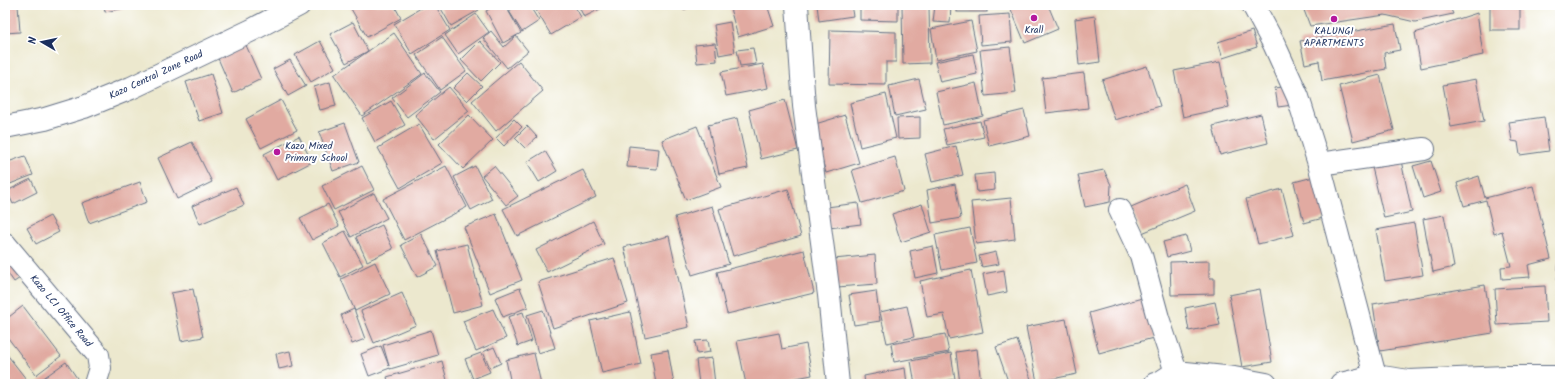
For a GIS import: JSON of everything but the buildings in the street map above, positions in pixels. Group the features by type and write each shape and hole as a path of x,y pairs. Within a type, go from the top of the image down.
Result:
{"street":[{"name":"Kazo Central Zone Road","path":"5,127 45,119 84,107 131,88 252,30 299,5"},
{"path":"797,5 804,106 829,295 838,384"},
{"path":"1253,5 1274,44 1298,97 1319,164 1376,376"},
{"path":"1319,164 1424,149"},
{"path":"1120,210 1142,255 1158,318 1176,372"},
{"name":"Kazo LC1 Office Road","path":"5,244 98,355 100,368 95,384"},
{"path":"1155,384 1160,383 1176,372 1234,378 1266,384"},
{"path":"1341,384 1376,376 1409,381 1505,377 1560,377"}],"place":[{"name":"Krall","path":"1034,18"},
{"name":"KALUNGI APARTMENTS","path":"1334,19"},
{"name":"Kazo Mixed Primary School","path":"277,152"}]}
